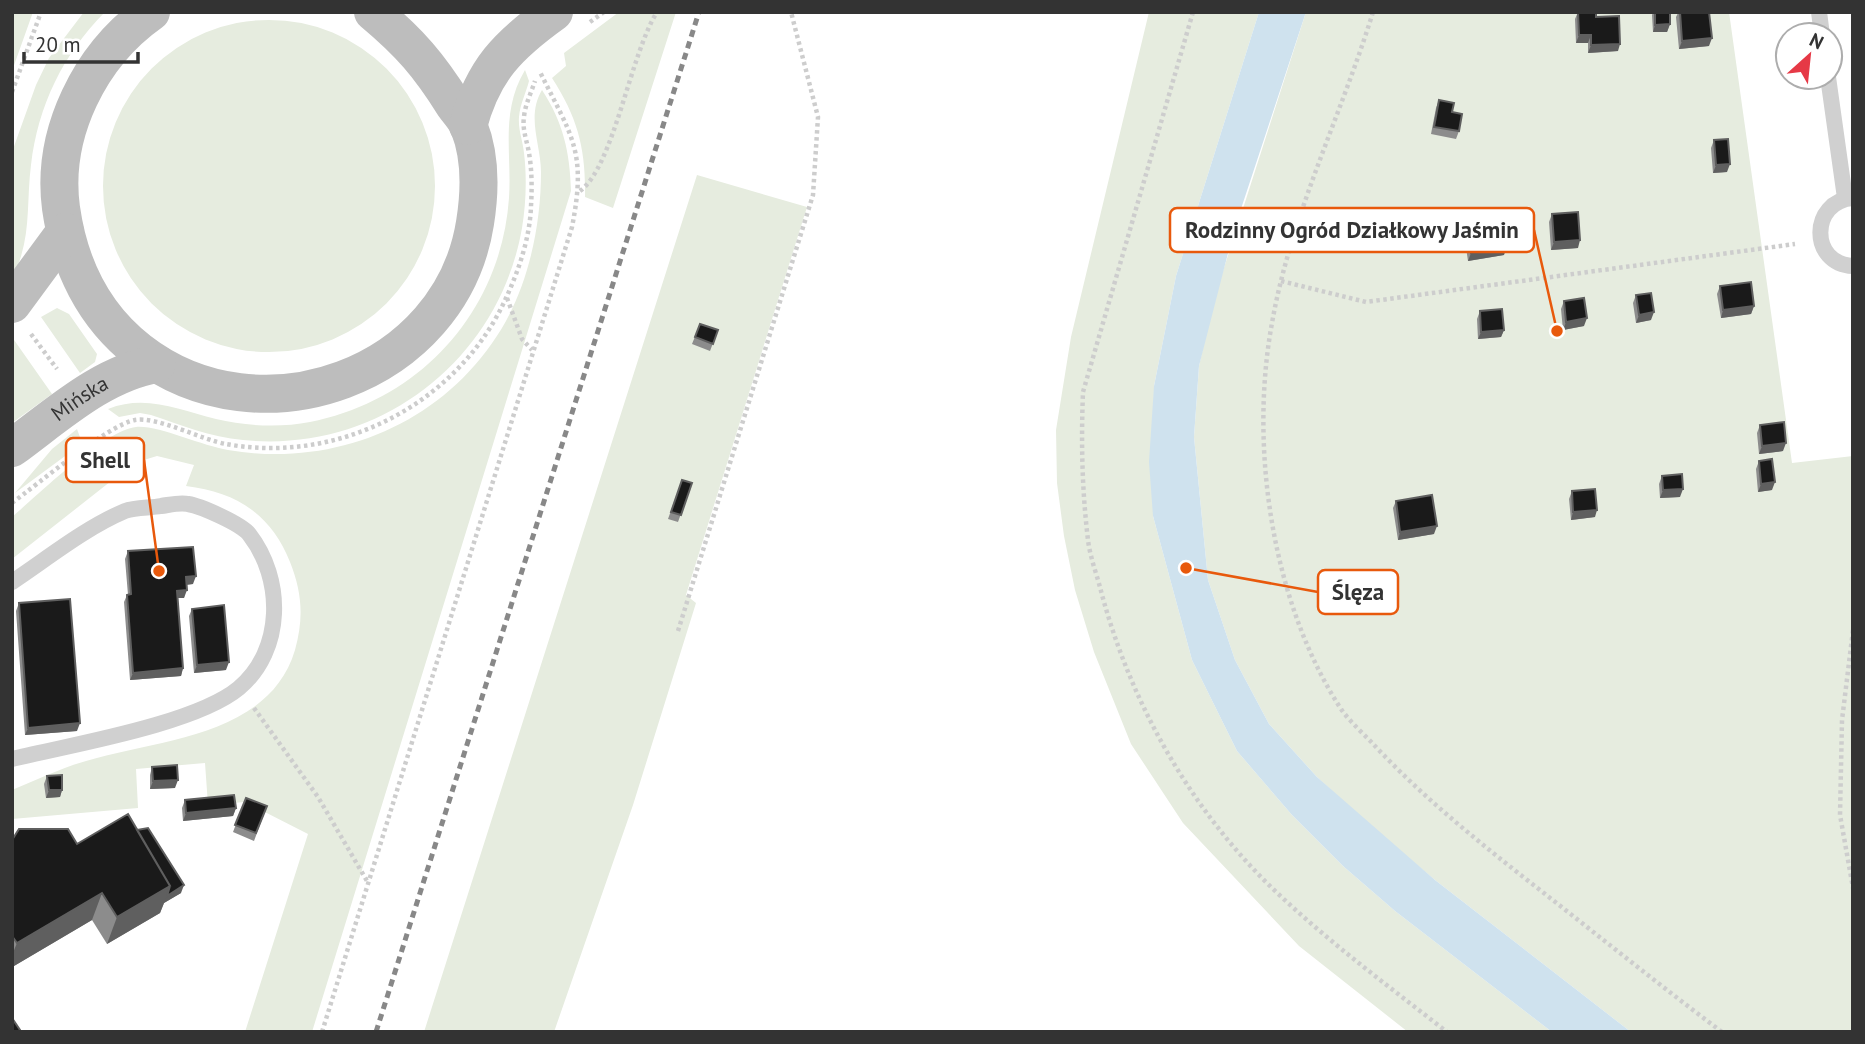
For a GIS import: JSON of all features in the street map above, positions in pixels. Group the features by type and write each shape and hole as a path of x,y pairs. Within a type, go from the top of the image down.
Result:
{"main road":[{"path":"151,12 123,35 95,69 72,115 61,165 59,192 65,232 78,272 94,303 127,341 157,364 219,389 270,396 312,390 357,377 406,346 428,324 454,286 474,234 477,158 468,126 417,50 373,12"},
{"path":"468,126 485,78 499,57 554,12"},
{"path":"19,315 65,232"},
{"name":"Mińska","path":"12,448 103,385 138,367 157,364"}],"lane":[{"path":"1830,91 1849,198 1832,205 1823,214 1820,241 1826,253 1835,261 1853,265"},
{"path":"12,582 126,510 187,503 226,519 248,532 274,590 275,615 270,645 255,671 239,687 198,711 12,759"}],"path":[{"path":"12,92 41,12"},
{"path":"579,191 587,185 602,160 638,53 657,12"},
{"path":"678,631 813,195 818,117 791,12"},
{"path":"1193,12 1083,392 1081,452 1088,543 1110,623 1140,705 1207,813 1269,885 1337,946 1447,1032"},
{"path":"1373,12 1313,178 1281,281 1266,365 1264,414 1273,537 1282,577 1311,651 1342,711 1418,791 1722,1032"},
{"path":"322,1032 572,227 579,191 577,148 562,111 539,70"},
{"path":"1281,281 1366,302 1820,241"},
{"path":"507,297 522,340 532,350"},
{"path":"19,315 61,374"},
{"path":"12,503 106,433"},
{"path":"1853,630 1842,720 1840,815 1853,888"},
{"path":"239,687 318,797 367,881"}],"shaded area":[{"path":"12,12 33,12 12,71"},
{"path":"84,12 105,12 65,63 46,102 34,143 26,235 13,276 12,152 36,85 49,58"},
{"path":"619,12 676,12 613,208 585,197 584,164 579,135 552,78 566,66 564,53"},
{"path":"1149,12 1259,12 1176,276 1154,386 1153,516 1192,660 1237,751 1292,815 1343,866 1395,911 1552,1032 1408,1032 1299,946 1183,823 1131,744 1094,652 1075,590 1064,536 1057,483 1056,430 1071,337"},
{"path":"1306,12 1729,12 1792,463 1853,456 1853,1032 1631,1032 1435,880 1367,823 1317,777 1269,724 1235,660 1208,580 1194,437 1199,366 1214,299"},
{"path":"269,20 301,23 333,32 361,48 386,69 407,94 423,122 432,154 435,186 432,218 423,250 407,278 386,303 361,324 333,340 301,349 269,352 237,349 205,340 177,324 152,303 131,278 115,250 106,218 103,186 106,154 115,122 131,94 152,69 177,48 205,32 237,23"},
{"path":"525,70 529,81 519,122 525,162 525,200 522,228 509,276 488,319 459,357 424,389 385,414 340,431 293,440 243,440 219,436 151,415 140,413 119,417 108,409 149,403 239,423 275,426 299,424 350,411 387,394 420,371 448,344 472,313 490,278 503,239 509,198 512,101"},
{"path":"542,90 564,138 571,191 312,1032 245,1032 308,834 245,802 208,805 205,763 136,769 138,808 12,819 12,790 77,764 208,730 237,718 262,701 282,679 298,638 300,605 290,562 273,531 250,508 221,494 186,486 194,465 157,456 134,463 12,559 12,517 89,451 122,431 145,427 228,450 269,454 310,452 350,444 387,430 422,411 454,386 482,356 506,321 528,268 539,210 541,172 535,110"},
{"path":"697,175 807,207 686,595 696,603 633,805 554,1032 424,1032"},
{"path":"57,308 69,314 97,354 95,362 80,373 41,317"},
{"path":"12,337 52,394 12,423"},
{"path":"77,429 81,440 76,448 15,493 52,449"}],"water":[{"path":"1259,12 1306,12 1234,230 1199,366 1194,437 1208,580 1235,660 1269,724 1317,777 1435,880 1631,1032 1552,1032 1395,911 1343,866 1292,815 1237,751 1192,660 1153,516 1149,462 1154,386 1176,276"}],"building":[{"path":"1578,12 1596,12 1596,17 1619,16 1620,44 1591,45 1591,35 1579,35"},
{"path":"1655,12 1670,12 1670,24 1655,25"},
{"path":"1680,12 1709,12 1712,38 1682,41"},
{"path":"1439,100 1454,103 1452,112 1462,114 1459,131 1434,127"},
{"path":"1728,139 1730,164 1716,165 1714,140"},
{"path":"1578,212 1580,240 1554,242 1552,214"},
{"path":"1504,227 1507,247 1471,253 1468,233"},
{"path":"1751,282 1754,306 1723,310 1720,286"},
{"path":"1651,293 1654,312 1639,315 1636,295"},
{"path":"1584,298 1587,318 1566,322 1564,301"},
{"path":"1502,309 1504,330 1481,332 1480,311"},
{"path":"700,324 718,330 713,344 695,337"},
{"path":"1784,422 1786,443 1762,446 1760,425"},
{"path":"1772,459 1775,482 1761,484 1759,461"},
{"path":"1682,474 1683,489 1663,490 1662,476"},
{"path":"682,480 692,483 681,515 671,512"},
{"path":"1595,489 1597,510 1573,512 1572,491"},
{"path":"1432,495 1437,526 1400,532 1396,501"},
{"path":"193,547 196,576 186,577 187,590 177,591 183,668 133,673 127,595 131,594 128,551"},
{"path":"70,599 80,723 28,728 19,603"},
{"path":"224,605 229,662 197,665 192,609"},
{"path":"177,765 178,780 153,781 152,767"},
{"path":"62,775 62,790 49,790 47,776"},
{"path":"234,795 236,808 186,813 185,800"},
{"path":"246,798 267,806 256,833 235,825"},
{"path":"128,814 170,886 117,917 102,893 17,943 12,936 12,840 19,829 68,829 77,844"},
{"path":"148,828 184,885 167,896 170,886 137,830"},
{"path":"12,1018 20,1030 17,1032 12,1032"}],"railway":[{"path":"376,1032 699,12"}],"place":[{"name":"Rodzinny Ogród Działkowy Jaśmin","path":"1557,331"},
{"name":"Ślęza","path":"1186,568"},
{"name":"Shell","path":"159,571"}]}
